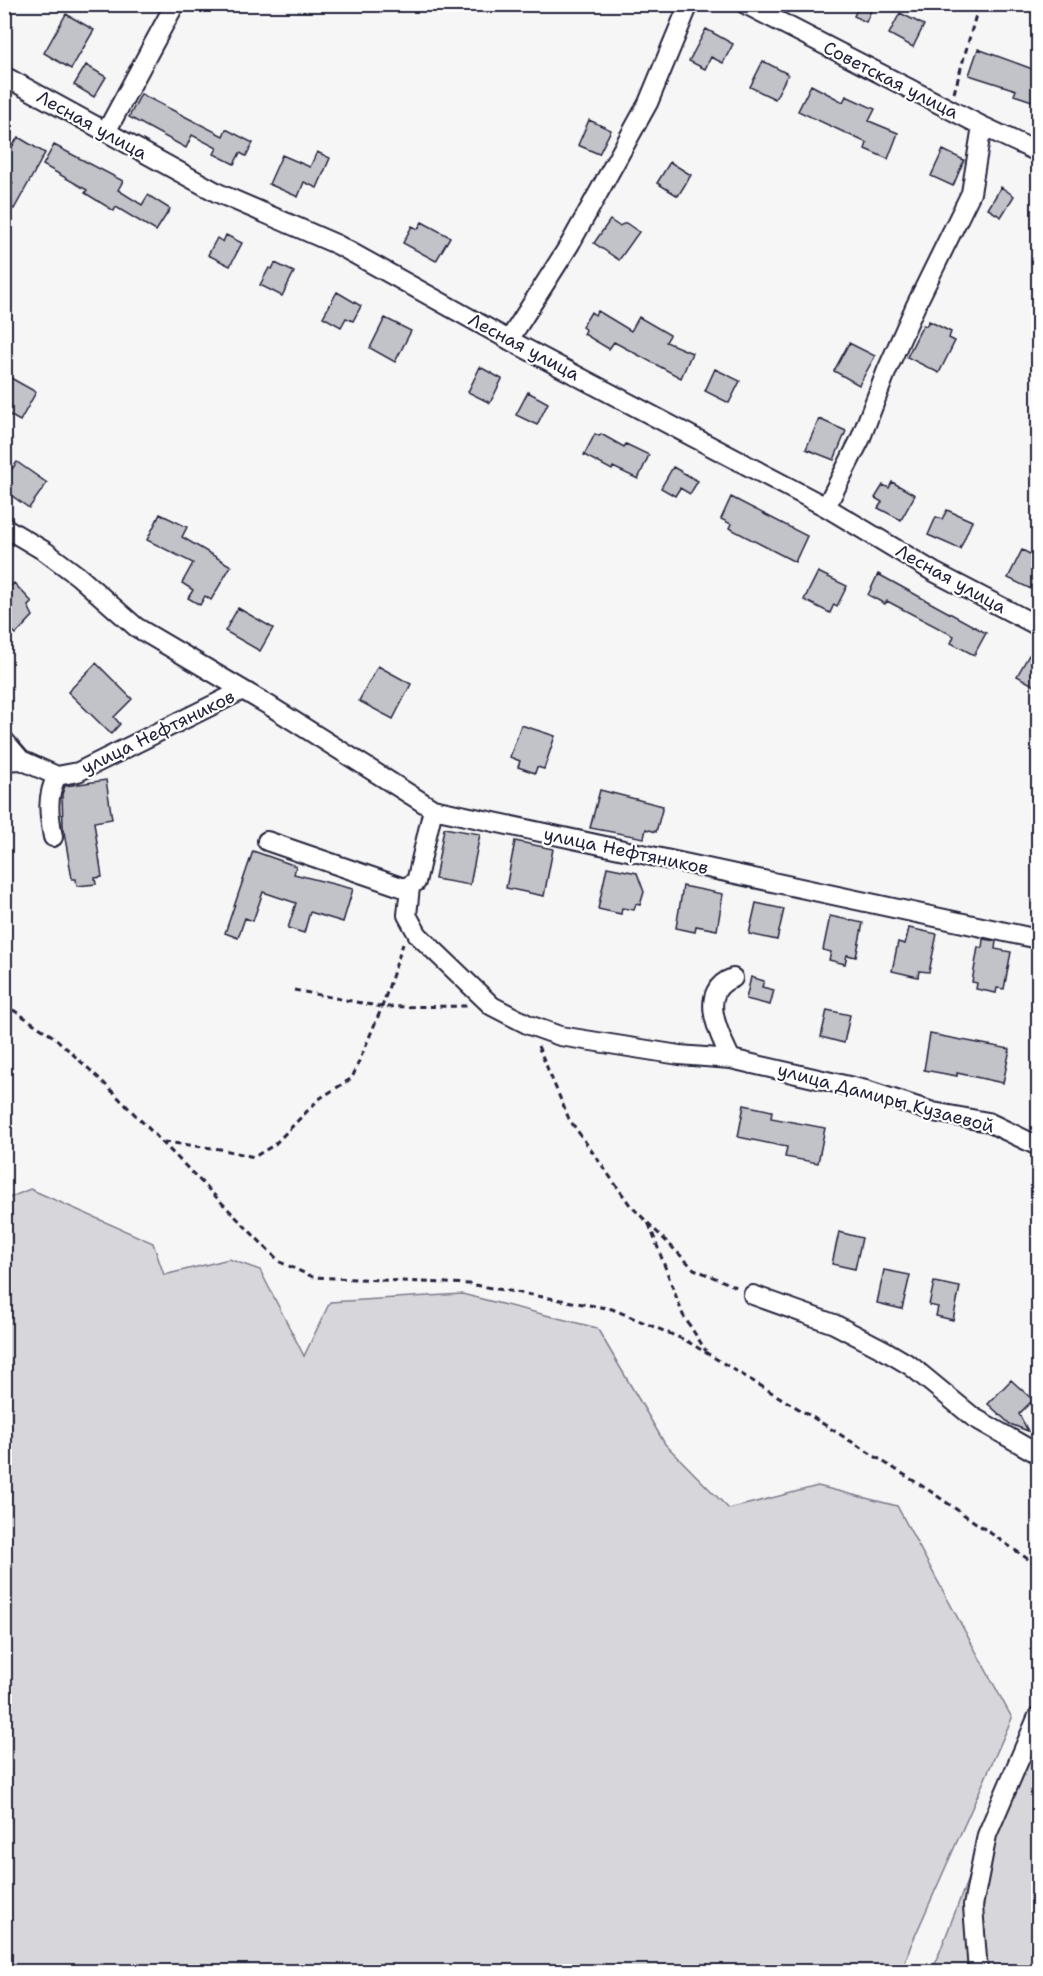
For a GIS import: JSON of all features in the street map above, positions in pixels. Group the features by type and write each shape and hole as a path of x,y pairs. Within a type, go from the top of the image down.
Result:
{"street":[{"path":"106,132 175,4"},
{"path":"509,340 570,244 642,112 689,4"},
{"name":"Советская улица","path":"745,4 949,110 1038,152"},
{"name":"Лесная улица","path":"4,76 218,193 338,245 509,340 826,507 934,572 1038,626"},
{"path":"826,507 860,440 916,305 971,193 982,126"},
{"name":"улица Нефтяников","path":"4,527 46,552 78,576 136,627 243,690 433,808 496,824 1038,939"},
{"name":"улица Нефтяников","path":"13,760 57,776 78,772 243,690"},
{"path":"4,740 13,760"},
{"path":"52,837 48,813 49,789 57,776"},
{"path":"267,841 404,888 410,887 416,882 433,808"},
{"path":"407,915 410,887"},
{"name":"улица Дамиры Кузаевой","path":"407,915 418,935 492,1006 529,1026 560,1036 679,1055 731,1059 866,1090 933,1112 988,1122 1038,1146"},
{"path":"731,1059 712,1015 721,987 733,978"},
{"path":"753,1295 834,1324 884,1350 911,1366 973,1418 1038,1454"},
{"path":"978,1971 973,1906 987,1834 1038,1716"}],"path":[{"path":"949,110 979,4"},
{"path":"162,1142 220,1149 254,1157 274,1145 319,1099 352,1078 382,1007 404,941 407,915"},
{"path":"294,990 382,1007 492,1006"},
{"path":"4,1004 54,1037 280,1262 313,1277 469,1284 539,1294 612,1309 685,1340 930,1491 1038,1566"},
{"path":"529,1026 569,1119 630,1205 694,1269 753,1295"},
{"path":"648,1222 683,1315 708,1354"}],"shaded area":[{"path":"30,1189 153,1243 164,1275 229,1259 260,1270 304,1356 330,1302 462,1294 597,1328 665,1444 729,1509 818,1486 897,1506 1012,1718 911,1945 902,1971 5,1971 4,1200"},
{"path":"1026,1728 1038,1735 1038,1971 932,1972"}],"building":[{"path":"860,4 874,4 866,22 854,16"},
{"path":"900,13 924,25 913,47 889,34"},
{"path":"66,14 94,30 71,69 44,53"},
{"path":"706,29 733,44 723,63 711,57 705,69 689,61"},
{"path":"978,49 1038,71 1038,103 1014,95 1016,90 969,75"},
{"path":"763,61 788,74 775,99 750,87"},
{"path":"86,65 106,77 94,97 74,85"},
{"path":"811,85 843,102 846,96 875,109 869,121 898,133 888,159 865,149 867,143 798,111"},
{"path":"141,94 223,136 226,129 253,143 246,156 240,153 234,164 214,154 217,148 192,135 186,148 129,117"},
{"path":"589,120 611,130 599,154 578,145"},
{"path":"18,137 45,153 14,209 4,203 4,197 13,183 6,179 10,173 4,170 4,160"},
{"path":"54,145 123,181 118,190 142,205 148,195 170,209 156,231 116,207 114,211 85,193 87,190 43,165"},
{"path":"943,150 964,160 953,186 931,176"},
{"path":"317,152 330,158 317,188 304,182 298,197 269,184 282,155 310,167"},
{"path":"670,162 691,175 678,196 657,183"},
{"path":"1001,187 1014,196 1001,217 988,209"},
{"path":"610,220 619,226 626,223 639,232 619,260 594,243"},
{"path":"422,222 450,237 436,261 403,243 412,226 418,229"},
{"path":"226,235 242,243 230,266 208,255 217,238 223,242"},
{"path":"275,263 294,272 282,296 260,285 269,268 272,269"},
{"path":"337,292 361,306 353,321 346,318 341,327 323,317"},
{"path":"598,311 631,331 639,317 670,335 666,342 692,353 681,378 614,342 609,349 584,334 586,330 582,327 591,312 595,315"},
{"path":"385,318 411,331 395,362 370,348"},
{"path":"929,321 951,332 949,338 955,341 939,373 907,357 923,325 926,326"},
{"path":"849,343 875,356 859,385 834,371"},
{"path":"480,367 502,379 490,403 468,392"},
{"path":"715,369 740,381 729,403 705,391"},
{"path":"9,377 36,392 20,421 4,412 4,384"},
{"path":"528,392 548,403 537,425 516,415"},
{"path":"819,419 846,431 834,460 806,449"},
{"path":"595,434 599,436 601,434 624,447 626,444 649,455 638,479 613,467 612,470 584,455"},
{"path":"17,462 47,483 29,508 4,490 4,480"},
{"path":"673,467 698,481 690,494 680,488 675,496 661,488"},
{"path":"892,482 915,495 901,520 878,508 882,502 875,498 883,485 889,488"},
{"path":"731,497 807,536 795,562 729,528 731,524 721,519"},
{"path":"947,510 972,521 960,549 928,535 936,517 942,519"},
{"path":"160,514 187,527 182,537 231,566 211,600 205,596 200,605 188,598 193,590 182,583 193,563 147,540"},
{"path":"1022,550 1038,558 1038,574 1031,589 1008,578"},
{"path":"818,572 847,586 837,606 834,604 830,613 804,600"},
{"path":"878,574 986,633 974,655 951,643 954,636 887,601 885,604 868,595"},
{"path":"14,583 32,602 28,606 33,616 16,634 4,623 4,592"},
{"path":"238,608 273,628 260,651 225,631"},
{"path":"1029,655 1038,660 1038,688 1017,676"},
{"path":"96,663 132,699 114,717 120,724 111,734 68,692"},
{"path":"378,666 411,684 393,719 359,701"},
{"path":"521,725 555,736 544,769 537,767 535,773 518,767 520,761 510,757"},
{"path":"106,780 112,819 94,822 102,877 95,878 96,884 77,886 76,879 72,879 63,826 62,794 65,786"},
{"path":"600,790 663,806 656,832 646,829 644,838 590,828"},
{"path":"444,828 480,834 470,885 435,879"},
{"path":"515,841 553,849 544,896 506,888"},
{"path":"253,851 296,866 294,874 353,889 343,922 310,912 304,933 288,928 296,903 263,892 253,921 245,918 238,938 225,933"},
{"path":"607,867 637,873 644,892 640,905 636,904 634,910 622,908 621,914 598,909"},
{"path":"683,886 723,894 717,930 696,926 695,932 676,928"},
{"path":"756,903 784,909 777,940 749,934"},
{"path":"830,916 863,923 856,957 847,955 845,964 829,960 831,952 823,950"},
{"path":"909,928 937,934 929,972 919,971 918,977 892,971 898,942 905,944"},
{"path":"983,939 996,941 995,949 1011,952 1004,989 997,988 996,993 976,989 977,983 972,982 978,947 982,948"},
{"path":"751,977 764,981 762,987 774,990 770,1005 746,999"},
{"path":"827,1010 850,1015 844,1043 821,1037"},
{"path":"930,1034 1010,1049 1003,1083 957,1073 957,1076 924,1070"},
{"path":"744,1105 772,1111 771,1118 825,1128 818,1163 785,1157 787,1147 738,1137"},
{"path":"839,1232 862,1238 855,1269 832,1264"},
{"path":"884,1270 910,1275 902,1309 877,1303"},
{"path":"934,1282 960,1287 953,1320 936,1316 938,1307 929,1305"},
{"path":"1011,1380 1033,1400 1019,1414 1028,1431 1010,1424 988,1404"}]}
